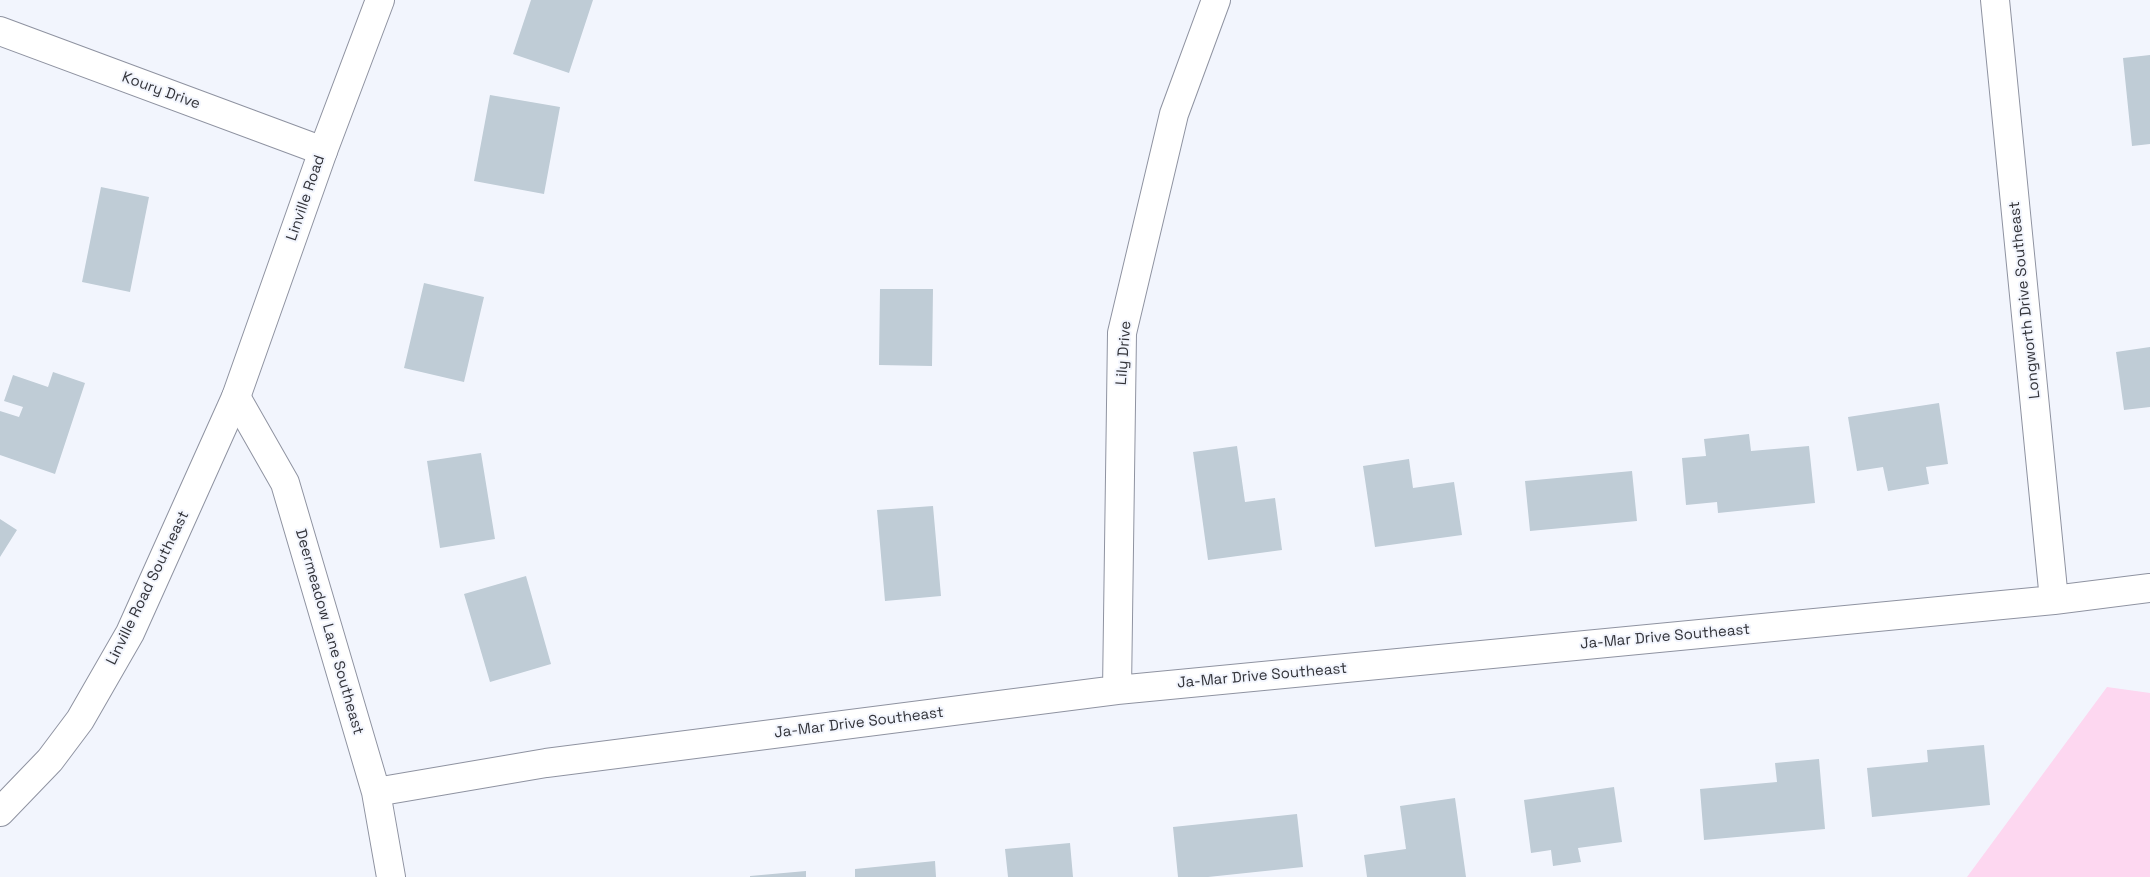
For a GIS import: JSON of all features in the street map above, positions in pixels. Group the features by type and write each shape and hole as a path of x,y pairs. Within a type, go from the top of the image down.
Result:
{"street":[{"name":"Linville Road","path":"236,397 322,151 380,0"},
{"name":"Lily Drive","path":"1117,690 1122,333 1174,114 1216,0"},
{"name":"Longworth Drive Southeast","path":"1995,0 2054,600"},
{"name":"Koury Drive","path":"0,31 322,151"},
{"name":"Deermeadow Lane Southeast","path":"236,397 285,483 376,792 391,877"},
{"name":"Linville Road Southeast","path":"0,812 50,760 80,720 130,633 236,397"},
{"name":"Ja-Mar Drive Southeast","path":"376,792 546,763 1117,690 2054,600 2150,588"}],"shaded area":[{"path":"2107,687 2150,693 2150,877 1967,877"}],"building":[{"path":"531,0 593,0 569,73 513,54"},
{"path":"2150,55 2150,144 2132,146 2123,58"},
{"path":"490,95 560,107 544,194 474,181"},
{"path":"101,187 149,197 130,292 82,282"},
{"path":"424,283 484,297 464,382 404,368"},
{"path":"880,289 933,289 932,366 879,365"},
{"path":"2150,347 2150,407 2124,410 2116,352"},
{"path":"53,372 85,383 55,474 0,455 0,411 19,417 23,407 4,401 13,375 48,387"},
{"path":"1939,403 1948,464 1926,467 1929,484 1888,491 1883,467 1857,471 1848,417"},
{"path":"1749,434 1751,451 1809,446 1815,503 1718,513 1717,502 1686,505 1682,458 1706,456 1704,439"},
{"path":"1237,446 1245,502 1275,498 1282,550 1208,560 1193,452"},
{"path":"481,453 495,539 440,548 427,461"},
{"path":"1409,459 1413,488 1454,482 1462,535 1375,547 1363,466"},
{"path":"1632,471 1637,521 1530,531 1525,481"},
{"path":"933,506 941,596 885,601 877,510"},
{"path":"0,519 17,530 0,557"},
{"path":"526,576 551,664 490,682 464,594"},
{"path":"1984,745 1990,805 1872,817 1867,768 1928,762 1927,750"},
{"path":"1819,759 1825,829 1704,840 1700,789 1777,782 1775,763"},
{"path":"1614,787 1622,842 1578,848 1581,862 1553,866 1551,850 1531,853 1524,800"},
{"path":"1455,798 1466,877 1367,877 1364,855 1406,849 1400,806"},
{"path":"1297,814 1303,867 1208,877 1178,877 1173,827"},
{"path":"1070,843 1073,877 1008,877 1005,849"},
{"path":"935,861 936,877 855,877 855,869"},
{"path":"806,871 806,877 750,877 750,876"}]}
